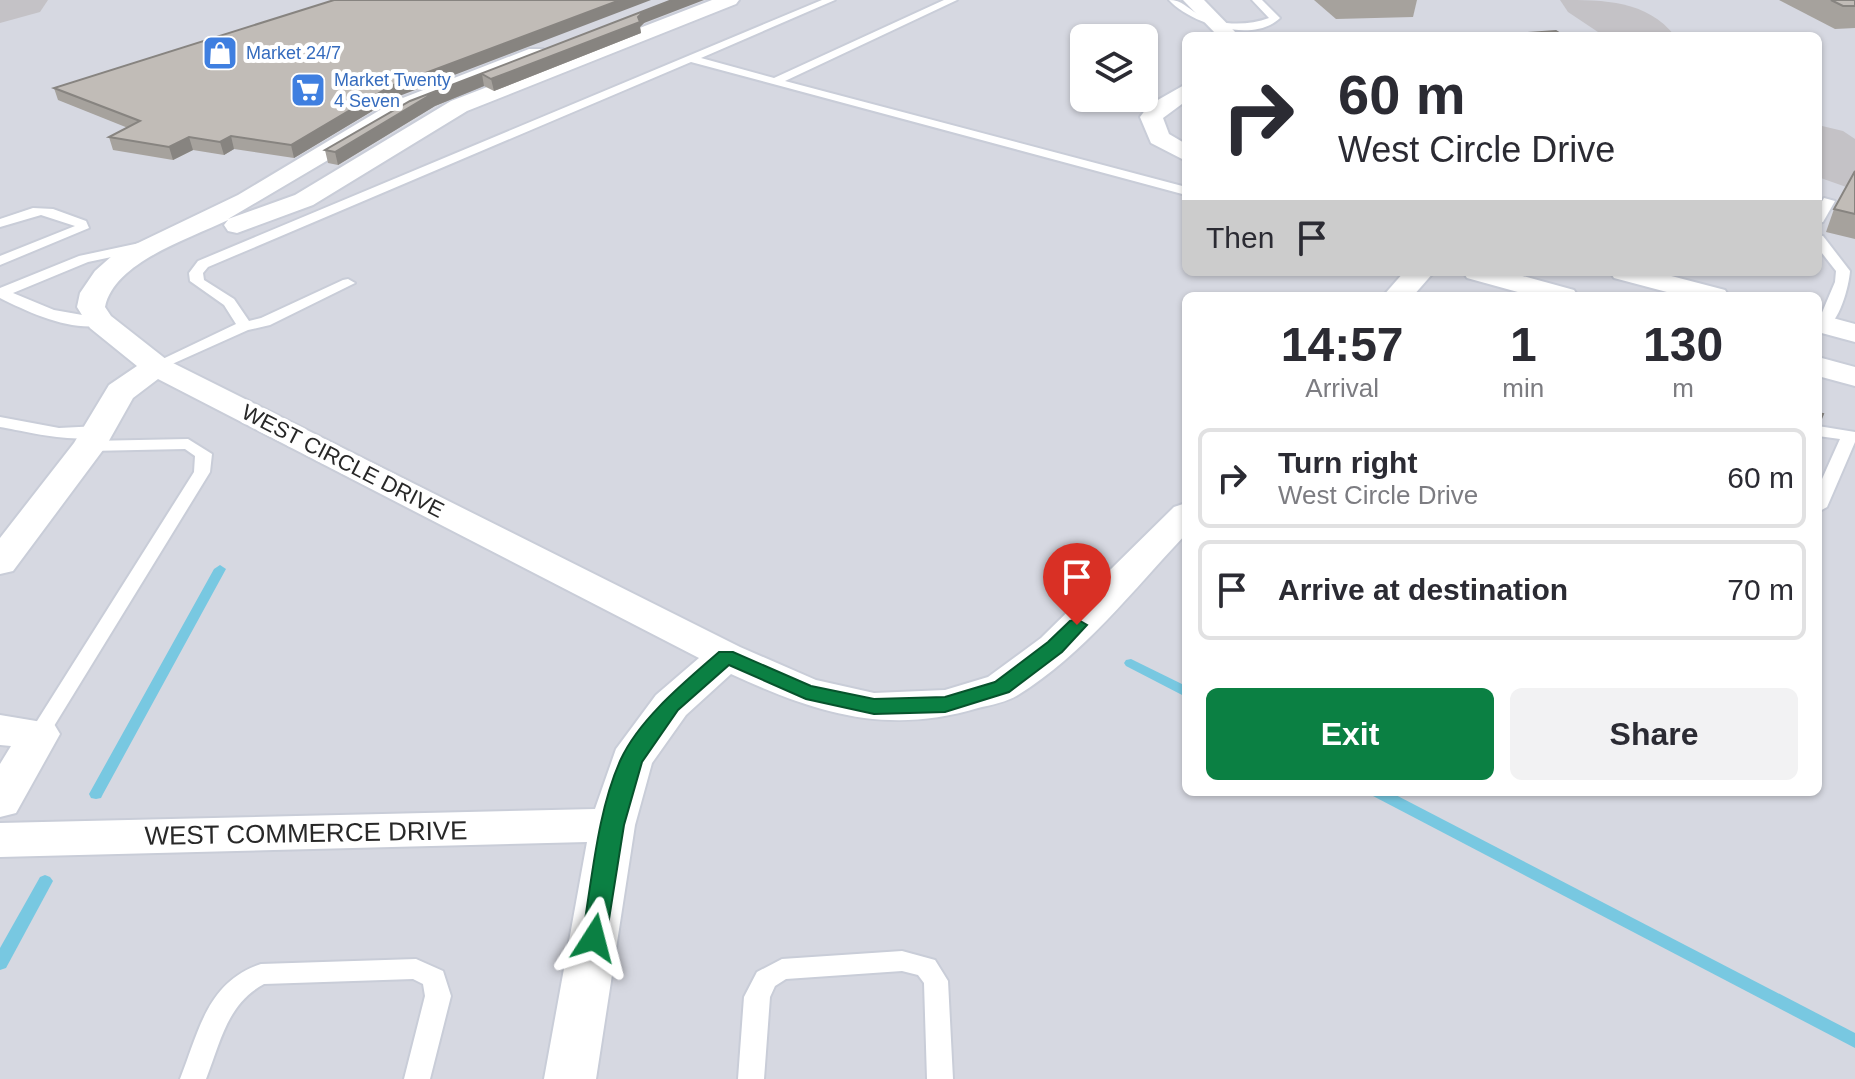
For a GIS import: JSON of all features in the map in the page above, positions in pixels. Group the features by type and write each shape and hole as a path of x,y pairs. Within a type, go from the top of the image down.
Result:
{"street":[{"path":"100,322 91,307 94,293 105,277 123,261 247,200 428,94 676,0"},
{"path":"105,277 126,266 304,200 459,106 729,0"},
{"path":"1193,0 1224,32"},
{"path":"1182,94 1151,117 1159,138 1182,152"},
{"path":"1401,292 1416,276"},
{"path":"1492,276 1550,292"},
{"path":"1639,276 1700,292"},
{"name":"WEST CIRCLE DRIVE","path":"100,322 156,366 726,656 806,692 874,707 945,704 1002,687 1055,647 1182,518"},
{"path":"1822,324 1855,333"},
{"path":"0,563 94,438 120,392 156,366"},
{"path":"1822,367 1855,377"},
{"path":"570,1079 613,825 631,760 671,705 726,656"},
{"path":"0,801 19,732"},
{"name":"WEST COMMERCE DRIVE","path":"0,840 613,825"}],"lane":[{"path":"244,326 236,307 229,300 197,281 196,273 203,264 830,0"},
{"path":"776,81 952,0"},
{"path":"1174,0 1186,13 1224,32 1275,18 1257,0"},
{"path":"691,59 1182,190"},
{"path":"1822,212 1829,201"},
{"path":"0,223 41,209 81,224 82,228 0,261"},
{"path":"0,293 84,259 156,243"},
{"path":"1822,244 1843,271 1842,282 1822,322"},
{"path":"156,366 244,326 265,322 348,283"},
{"path":"0,293 43,314 64,320 100,322"},
{"path":"0,422 94,438 188,444 204,454 202,472 19,732"},
{"path":"1822,432 1852,437 1822,499"},
{"path":"751,1079 757,997 766,979 782,969 902,961 926,967 936,981 940,1079"},
{"path":"193,1079 222,1005 238,986 261,974 416,969 434,978 438,996 417,1079"}],"shaded area":[{"path":"0,0 1855,0 1855,1079 0,1079"}],"building":[{"path":"334,0 620,0 391,86 291,145 231,136 220,142 189,137 169,147 109,137 140,121 54,88"},
{"path":"672,0 643,12 638,17 640,22 491,79 482,74 432,94 335,152 325,150 410,101"},
{"path":"1831,0 1855,0 1855,6 1843,6"},
{"path":"1855,171 1855,214 1834,209"}],"waterway":[{"path":"96,794 220,569"},
{"path":"1131,663 1182,690"},
{"path":"1386,796 1855,1041"},
{"path":"0,963 45,881"}],"taxiway":[{"path":"0,6 20,0"},
{"path":"1588,0 1639,32"},
{"path":"1822,149 1849,166"}],"place":[{"name":"Market 24/7","path":"220,53"},
{"name":"Market Twenty 4 Seven","path":"308,90"}],"route":[{"path":"594,938 613,825 631,760 671,705 726,656 806,692 874,707 945,704 1002,687 1055,647 1077,625"}]}
